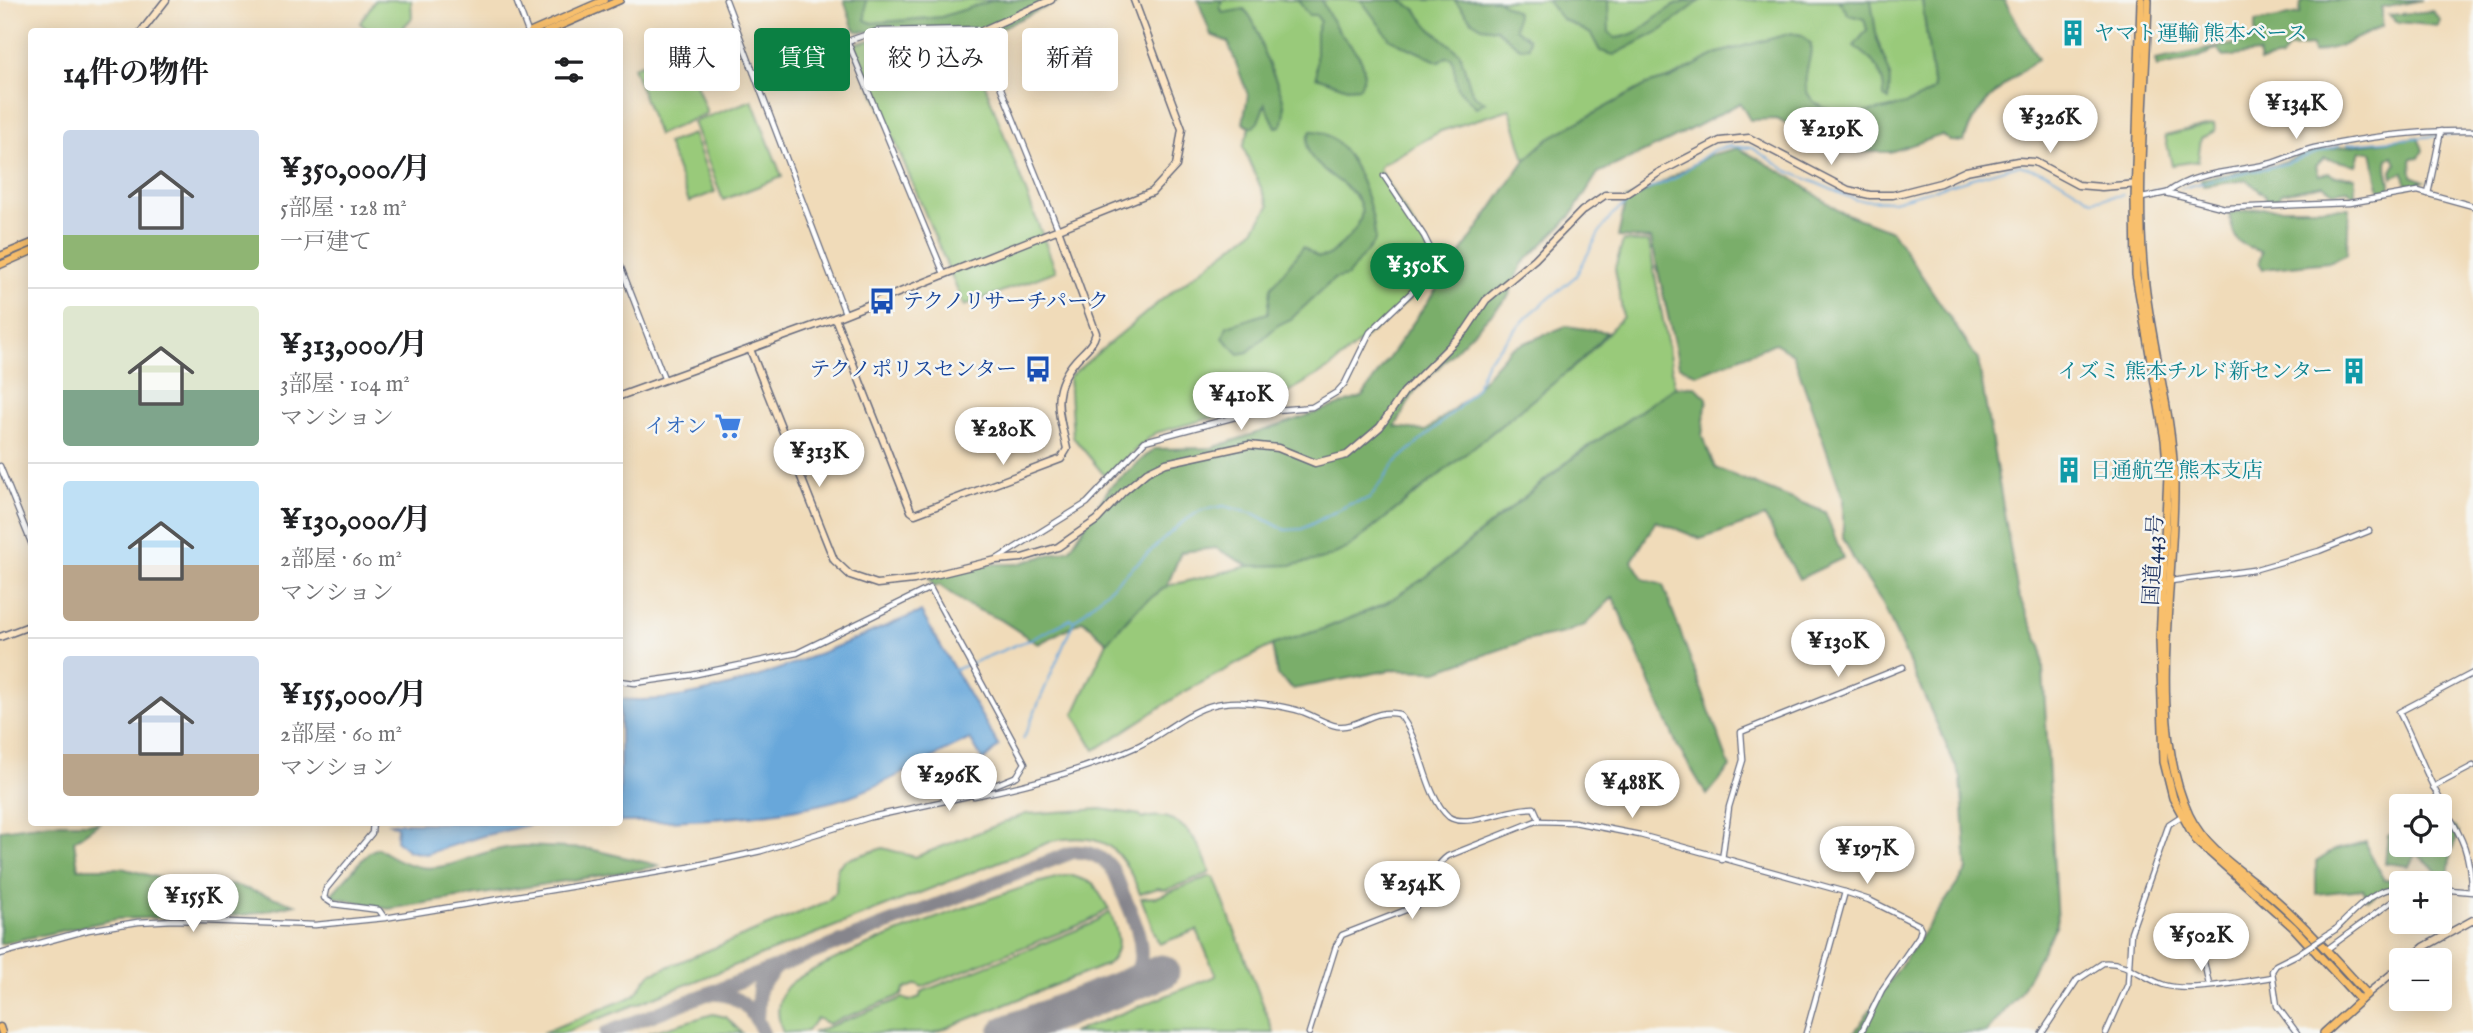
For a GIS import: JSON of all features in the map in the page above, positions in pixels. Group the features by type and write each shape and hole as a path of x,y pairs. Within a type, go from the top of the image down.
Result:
{"highway":[{"name":"国道443号","path":"2141,0 2139,184 2142,198 2144,274 2174,477 2167,639 2172,761 2185,815 2202,837 2225,860 2276,900 2367,994"},
{"name":"国道443号","path":"2148,0 2136,275 2165,440 2168,476 2160,640 2164,762 2196,841 2293,927 2360,1000"},
{"path":"2325,1033 2367,994"}],"main road":[{"path":"539,28 604,0"},
{"path":"555,28 620,0"},
{"path":"0,256 28,245"},
{"path":"0,265 28,253"},
{"path":"0,1027 2,1033"}],"street":[{"path":"144,28 166,0"},
{"path":"516,0 528,28"},
{"path":"726,0 754,73"},
{"path":"988,28 1051,0"},
{"path":"623,395 835,318 1152,192 1170,176 1180,156 1182,129 1179,113 1134,0"},
{"path":"850,45 944,274"},
{"path":"761,91 845,313"},
{"path":"835,318 915,514 1061,458 1067,449 1057,405 1058,388 1064,374 1094,342 1096,333 1004,91"},
{"path":"2142,198 2166,194 2192,178 2271,163 2311,149 2441,131 2473,131"},
{"path":"2428,194 2441,131"},
{"path":"750,349 827,546 841,568 868,583 890,584 996,560 1022,558 1058,547 1097,520 1123,492 1147,472 1166,463 1249,444 1278,448 1315,463 1347,454 1380,427 1404,392 1466,330 1486,300 1535,259 1582,211 1605,195 1625,195 1658,173 1720,141 1749,138 1848,190 1870,195 1893,195 1940,183 1966,172 2018,161 2035,162 2078,185 2139,184"},
{"path":"996,560 1087,503 1146,441 1254,412 1312,407 1337,392 1345,383 1370,332 1418,286 1429,265 1431,250 1424,236 1384,176"},
{"path":"2166,194 2225,208 2349,203 2406,191 2473,206"},
{"path":"623,273 664,378"},
{"path":"0,466 28,535"},
{"path":"2170,581 2253,570 2319,551 2370,531"},
{"path":"0,954 88,930 138,922 174,920 315,925 384,918 689,867 761,851 871,817 968,796 1017,776 1025,763 932,590 911,597 797,653 692,675 635,683 623,681"},
{"path":"0,637 28,626"},
{"path":"1722,860 1729,807 1744,760 1741,732 1903,667"},
{"path":"2452,890 2472,892 2471,863 2465,843 2433,786 2399,712 2473,673"},
{"path":"871,817 1019,787 1082,769 1158,736 1198,710 1224,702 1301,711 1337,726 1348,726 1369,715 1399,714 1409,727 1436,797 1448,817 1461,821 1534,807 1539,819 1536,821"},
{"path":"2433,786 2473,766"},
{"path":"2106,1033 2127,984 2132,932 2169,824 2185,815"},
{"path":"1309,1033 1336,946 1342,935 1416,906 1425,896 1436,865 1448,856 1536,821 1600,825 1844,892 1880,905 1922,929 1882,990 1861,1033"},
{"path":"373,826 372,833 326,889 324,898 333,904 379,910 384,918"},
{"path":"2297,1033 2277,1006 2272,977 2276,965 2336,929 2367,900 2389,890"},
{"path":"1806,1033 1844,892"},
{"path":"2326,950 2389,904"},
{"path":"2423,948 2473,920"},
{"path":"2200,943 2209,985"},
{"path":"2042,1033 2077,980 2090,969 2109,963 2129,968 2165,985 2209,985 2272,977"},
{"path":"2367,994 2389,976"}],"green space":[{"path":"375,0 411,0 412,18 403,28 366,28 360,23"},
{"path":"844,0 866,0 865,20 872,23 941,17 994,0 1061,0 1001,28 864,28 864,32 857,31 853,27"},
{"path":"864,0 1025,0 983,18 862,27 858,11"},
{"path":"1198,0 1222,0 1220,7 1223,13 1244,9 1249,15 1283,101 1285,110 1281,126 1276,127 1265,104 1258,122 1253,127 1243,123 1248,95 1228,42 1211,35"},
{"path":"1216,0 1922,0 1937,112 1807,122 1792,49 1550,138 1525,160 1510,109 1441,131 1381,165 1379,170 1436,261 1421,289 1330,368 1271,402 1155,433 1105,476 1073,437 1069,377 1160,301 1253,231 1269,206 1243,147 1260,100 1261,79"},
{"path":"1298,0 1321,0 1362,62 1364,69 1360,87 1347,88 1316,77 1316,32 1320,21 1316,15 1308,15"},
{"path":"1361,0 1400,0 1415,9 1430,28 1460,53 1470,87 1475,96 1485,102 1476,107 1458,89 1452,58 1446,57 1439,62 1390,39"},
{"path":"1454,0 1497,0 1517,12 1515,28 1529,39 1529,47 1520,48 1496,29 1482,27 1472,21"},
{"path":"1547,0 1608,0 1609,32 1615,38 1639,30 1675,5 1701,0 1662,30 1614,55 1600,51 1591,34 1562,19"},
{"path":"1838,0 1871,0 1877,39 1890,74 1889,100 1884,97 1880,73 1867,56 1854,46 1867,30 1864,19 1849,15"},
{"path":"1922,0 2004,0 2038,59 2004,85 1984,105 1975,117 1964,142 1950,141 1942,135 1890,152 1837,152 1777,119 1750,120 1740,103 1670,140 1598,173 1570,217 1522,264 1508,297 1415,391 1395,427 1426,431 1466,399 1510,349 1566,326 1607,332 1581,361 1348,548 1324,559 1292,565 1249,566 1216,548 1181,552 1167,586 1137,608 1107,642 1083,620 1038,644 1001,620 967,605 939,585 934,587 929,578 990,564 1017,564 1070,549 1110,487 1154,449 1212,448 1362,397 1525,160 1549,138 1646,85 1671,78 1718,53 1792,33 1802,35 1811,44 1806,88 1813,101 1827,109 1865,112 1906,104 1922,97 1934,89"},
{"path":"2422,0 2382,8 2382,26 2343,45 2313,53 2312,46 2289,48 2281,58 2260,62 2258,53 2224,57 2217,49 2197,58 2157,67 2155,60 2255,40 2255,22 2300,14 2301,2"},
{"path":"2432,11 2440,20 2438,26 2398,22 2389,15"},
{"path":"864,42 864,68 854,44"},
{"path":"644,63 644,91 699,91 707,113 658,135 633,67"},
{"path":"874,91 987,91 1056,271 964,306"},
{"path":"752,100 782,177 723,200 693,122"},
{"path":"2214,124 2215,131 2201,138 2198,161 2172,165 2165,136"},
{"path":"1311,131 1325,134 1337,143 1358,173 1371,210 1375,241 1347,276 1334,279 1291,319 1278,325 1248,352 1239,354 1223,338 1227,326 1268,313 1271,288 1303,247 1318,257 1327,256 1353,232 1361,214 1357,199 1315,162 1308,148"},
{"path":"693,134 715,192 689,202 667,143"},
{"path":"2418,137 2423,150 2419,158 2411,159 2412,176 2424,181 2406,187 2404,172 2393,178 2392,171 2396,164 2393,156 2387,163 2389,191 2381,192 2372,152 2360,151 2356,165 2324,158 2316,166 2319,175 2329,173 2334,176 2355,177 2355,197 2348,190 2333,192 2323,185 2282,193 2277,200 2266,202 2266,196 2247,180 2204,186 2201,179 2275,165 2312,151"},
{"path":"1738,148 1791,177 1839,211 1892,231 1978,360 2018,594 2042,649 2057,924 2019,994 1986,1033 1854,1033 1967,870 1961,778 1882,602 1856,564 1843,538 1843,498 1793,354 1775,343 1697,375 1679,366 1651,239 1618,237 1626,199 1640,195 1710,155"},
{"path":"2264,208 2349,208 2347,254 2329,262 2263,269 2259,262 2262,252 2237,240 2229,213"},
{"path":"1623,241 1649,242 1675,387 1573,457 1426,577 1383,605 1326,628 1272,645 1184,692 1095,750 1074,714 1107,642 1137,608 1167,586 1249,566 1292,565 1348,548 1581,361 1623,317 1615,268"},
{"path":"1695,386 1707,398 1702,436 1715,468 1825,512 1843,558 1799,579 1765,517 1701,539 1656,521 1632,561 1643,579 1663,585 1730,767 1707,795 1678,747 1613,597 1585,625 1564,633 1525,641 1437,671 1391,670 1293,689 1277,675 1272,645 1326,628 1383,605 1426,577 1573,458 1675,387"},
{"path":"1101,809 1140,815 1142,819 1167,818 1178,823 1195,840 1210,873 1166,890 1158,888 1140,894 1126,864 1108,846 1085,838 1052,841 563,1033 542,1033 634,996 650,974 826,902 836,892 837,868 845,860 883,848 915,857 1026,814"},
{"path":"29,826 95,826 74,841 78,868 122,868 167,880 237,886 295,904 246,915 117,919 0,944 0,830"},
{"path":"2452,826 2459,833 2452,849"},
{"path":"2388,836 2389,857 2414,857 2409,866 2385,863"},
{"path":"2366,842 2384,880 2389,880 2389,889 2368,899 2363,889 2316,894 2316,862 2335,850"},
{"path":"524,846 590,849 661,866 388,909 330,896 369,852 378,848 400,861 418,867 435,867 501,849"},
{"path":"2420,857 2450,857 2449,871 2436,871"},
{"path":"1070,875 1093,883 1109,909 1087,922 922,987 917,984 904,989 902,995 828,1024 817,1018 807,1031 783,1033 778,1015 780,998 787,987 803,975 921,923 1012,891"},
{"path":"1214,877 1274,1033 1072,1033 1216,976 1197,930 1159,944 1141,898 1157,897"},
{"path":"1110,912 1118,940 1116,953 1106,965 933,1033 812,1033 903,998 909,1001 920,997 921,992 1089,925"},
{"path":"713,1014 726,1017 742,1033 648,1033"}],"water":[{"path":"921,612 999,746 983,761 970,739 879,784 822,804 747,816 623,822 623,699 656,699 693,694 733,685 812,657"},
{"path":"524,826 426,854 408,851 396,840 397,827"}],"waterway":[{"path":"2445,135 2473,134"},
{"path":"2348,144 2436,136"},
{"path":"2181,188 2284,164 2339,145"},
{"path":"1023,739 1074,621 1179,525 1201,510 1224,506 1255,514 1285,530 1302,529 1350,504 1369,499 1395,463 1458,408 1476,388 1487,361 1528,316 1576,276 1599,233 1614,213 1640,193 1675,178 1713,150 1730,146 1752,148 1788,171 1856,200 1894,201 2018,165 2048,173 2092,200 2123,195"},
{"path":"2154,190 2167,189"},
{"path":"954,670 1036,637 1071,619 1074,621"}],"taxiway":[{"path":"606,1033 1073,852 1093,855 1111,867 1133,917 1141,953 1139,965 1126,986"},
{"path":"757,1018 759,988 776,968"},
{"path":"709,994 728,996 743,1004 754,1016 763,1033"}],"runway":[{"path":"1006,1033 1162,972"}],"place":[{"name":"ヤマト運輸 熊本ベース","path":"2073,33"},
{"name":"テクノリサーチパーク","path":"882,301"},
{"name":"テクノポリスセンター","path":"1038,369"},
{"name":"イズミ 熊本チルド新センター","path":"2354,371"},
{"name":"イオン","path":"728,426"},
{"name":"日通航空 熊本支店","path":"2069,470"}]}
